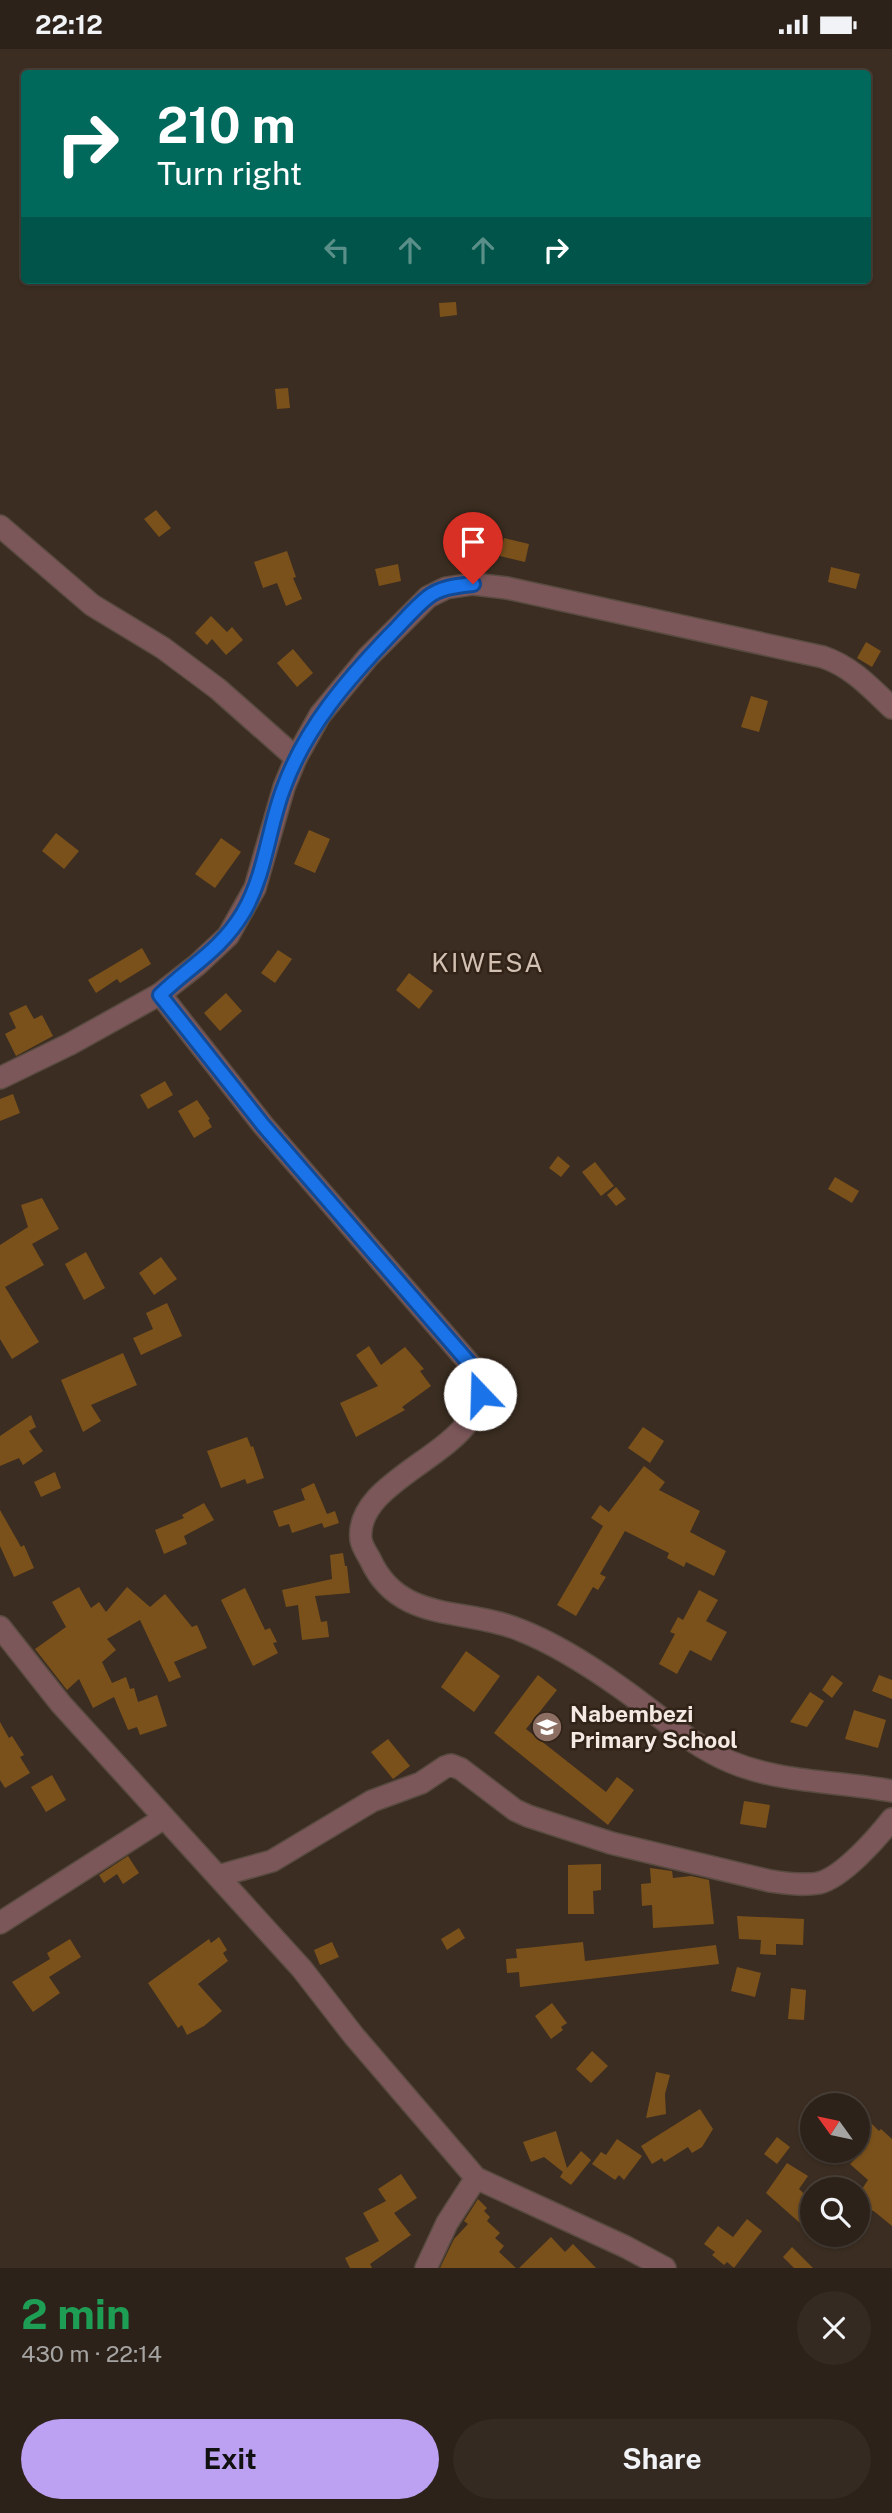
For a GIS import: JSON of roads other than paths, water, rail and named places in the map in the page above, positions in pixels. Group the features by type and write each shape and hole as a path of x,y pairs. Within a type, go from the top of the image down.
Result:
{"street":[{"path":"0,526 92,605 163,648 218,689 296,758"},
{"path":"0,1078 160,995 228,936 244,910 263,863 275,815 296,758 320,715 368,657 428,597 446,588 473,584 507,588 823,657 840,662 858,675 892,708"},
{"path":"160,995 263,1125 470,1364 478,1379 480,1394 471,1415 457,1434 436,1454 383,1490 369,1506 361,1540 376,1573 389,1590 438,1612 502,1624 535,1637 597,1671 705,1749 730,1762 796,1778 892,1791"},
{"path":"0,1627 61,1704 302,1969 354,2036 476,2178 626,2247 665,2268"},
{"path":"218,1876 272,1861 372,1801 414,1787 451,1765 461,1769 515,1810 570,1831 611,1843 743,1872 770,1881 793,1884 821,1883 840,1872 892,1819"},
{"path":"0,1923 164,1818"},
{"path":"426,2268 447,2223 476,2178"}],"place":[{"name":"Nabembezi Primary School","path":"547,1727"}],"district":[{"name":"KIWESA","path":"488,963"}]}
